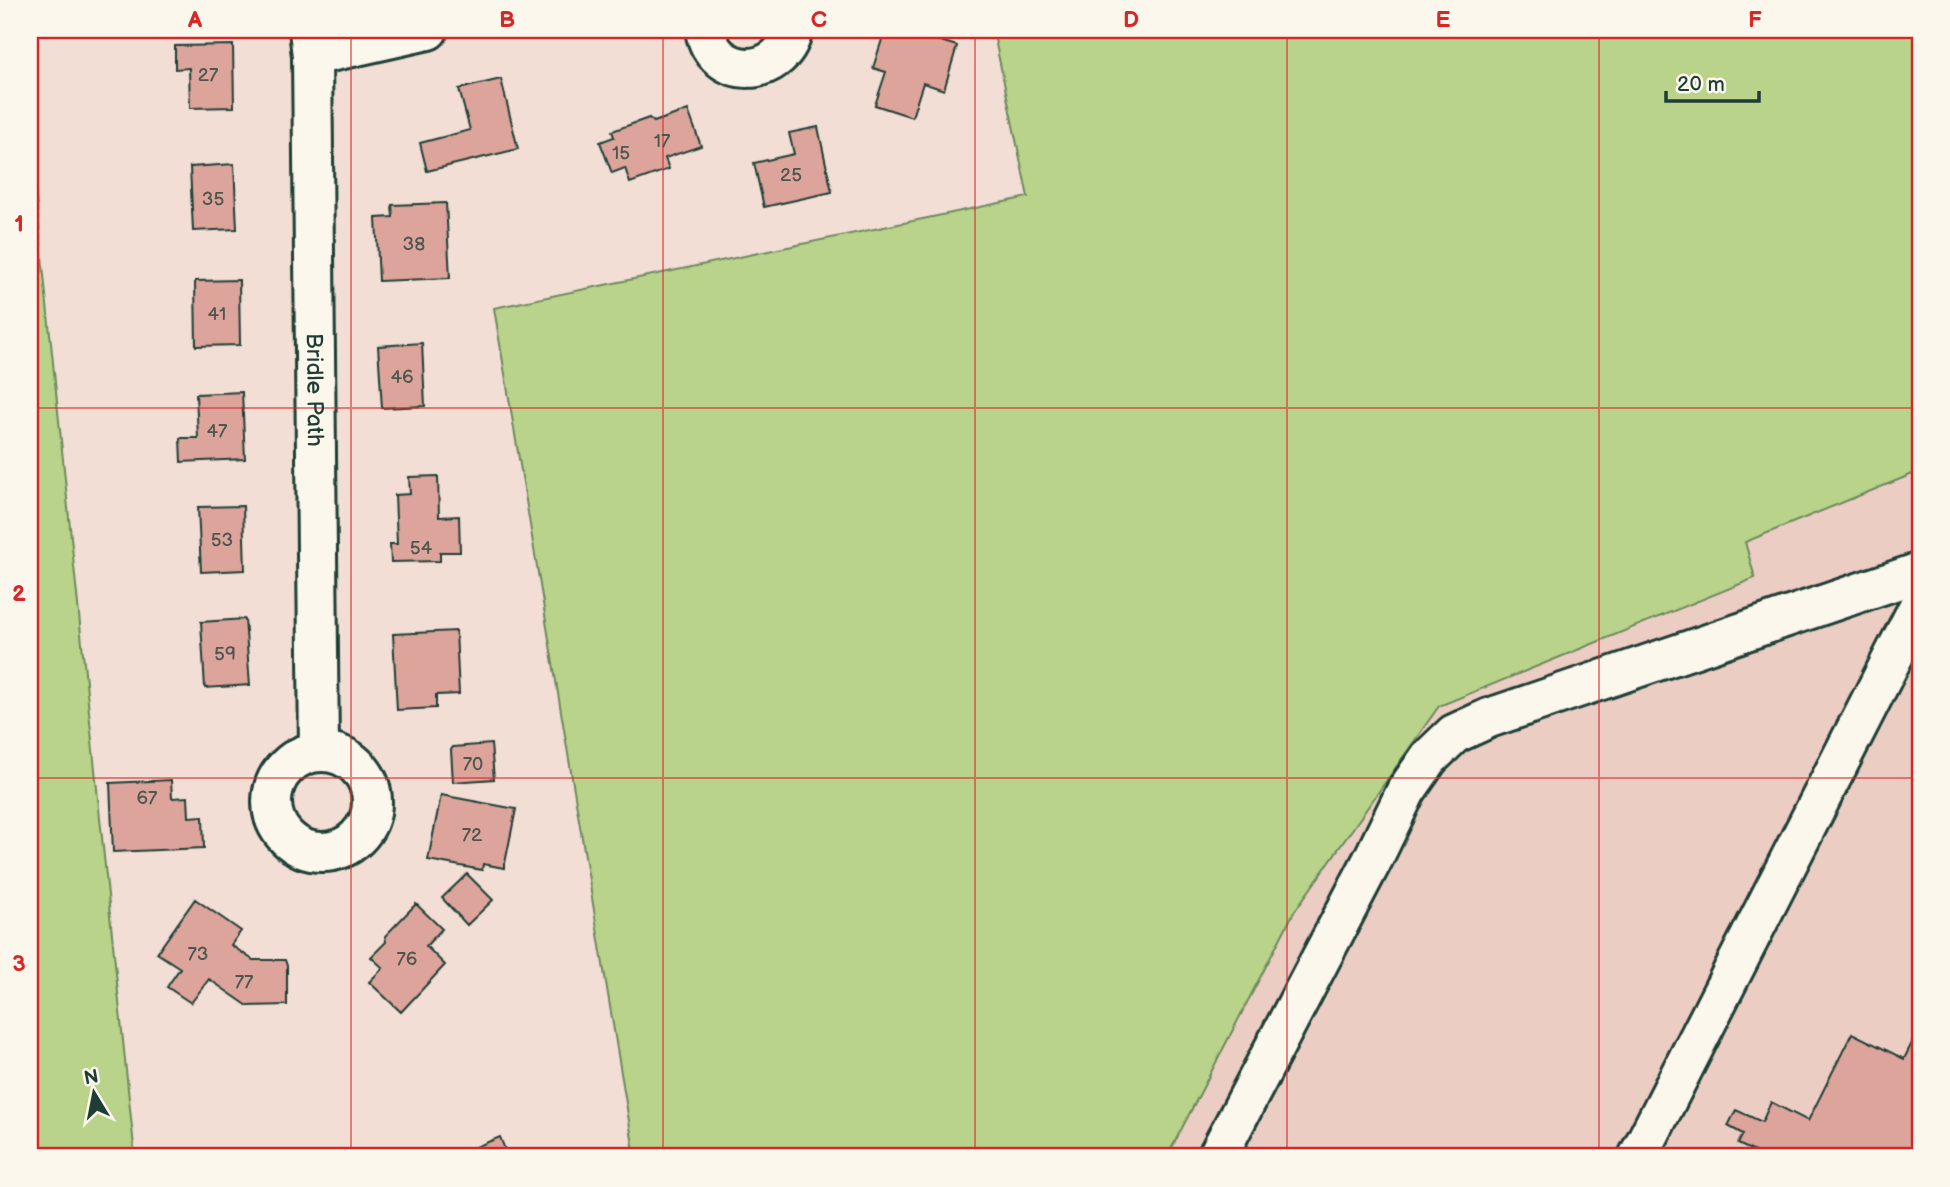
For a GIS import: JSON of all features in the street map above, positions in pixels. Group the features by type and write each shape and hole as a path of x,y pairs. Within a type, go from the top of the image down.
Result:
{"street":[{"path":"310,43 429,30"},
{"path":"705,30 713,51 724,61 737,67 752,68 766,65 778,57 788,45 793,30"},
{"name":"Bridle Path","path":"310,43 319,752"},
{"path":"1217,1157 1406,791 1429,758 1454,734 1489,718 1920,572"},
{"path":"1638,1157 1920,604"}],"shaded area":[{"path":"1920,471 1920,1157 1167,1157 1294,912 1439,706 1755,578 1745,542"}],"green space":[{"path":"993,30 1920,30 1920,471 1745,542 1755,578 1439,706 1294,912 1167,1157 629,1157 634,1151 494,308 1028,197"},
{"path":"30,140 135,1157 30,1157"}],"building":[{"path":"885,30 904,30 957,46 944,90 923,83 912,117 875,105 886,72 873,68"},
{"path":"233,45 234,107 190,108 189,68 175,69 175,46"},
{"path":"501,79 518,149 427,171 420,143 470,130 459,89"},
{"path":"688,110 701,146 665,158 669,169 630,183 625,168 612,173 600,142 614,137 612,131 649,118 654,122"},
{"path":"818,127 832,192 764,207 754,163 794,154 789,133"},
{"path":"234,164 237,229 193,231 190,167"},
{"path":"446,203 450,278 379,281 376,218 393,217 392,205"},
{"path":"239,280 240,345 196,346 195,281"},
{"path":"422,343 425,406 382,408 378,346"},
{"path":"242,392 245,459 181,462 180,438 198,438 196,394"},
{"path":"438,476 439,517 459,516 460,552 440,552 440,561 391,562 390,544 397,544 395,495 410,494 409,477"},
{"path":"243,506 245,570 201,572 198,507"},
{"path":"245,619 250,685 205,688 201,622"},
{"path":"456,631 459,694 436,695 436,708 397,710 393,634"},
{"path":"491,744 494,779 453,782 453,747"},
{"path":"171,780 172,798 188,797 189,817 203,816 204,848 113,852 110,783"},
{"path":"441,795 516,809 504,868 483,864 482,870 428,860"},
{"path":"467,874 493,900 467,925 442,898"},
{"path":"195,899 241,931 231,945 253,960 285,960 287,1005 248,1006 209,979 191,1003 167,987 180,968 157,953"},
{"path":"416,904 442,929 426,946 445,965 401,1012 369,982 383,968 371,957 386,942 385,936"},
{"path":"1920,1027 1920,1157 1765,1157 1738,1144 1743,1134 1728,1126 1736,1110 1762,1122 1771,1102 1808,1121 1852,1033 1904,1059"},
{"path":"500,1137 508,1157 463,1157 461,1153"}]}
